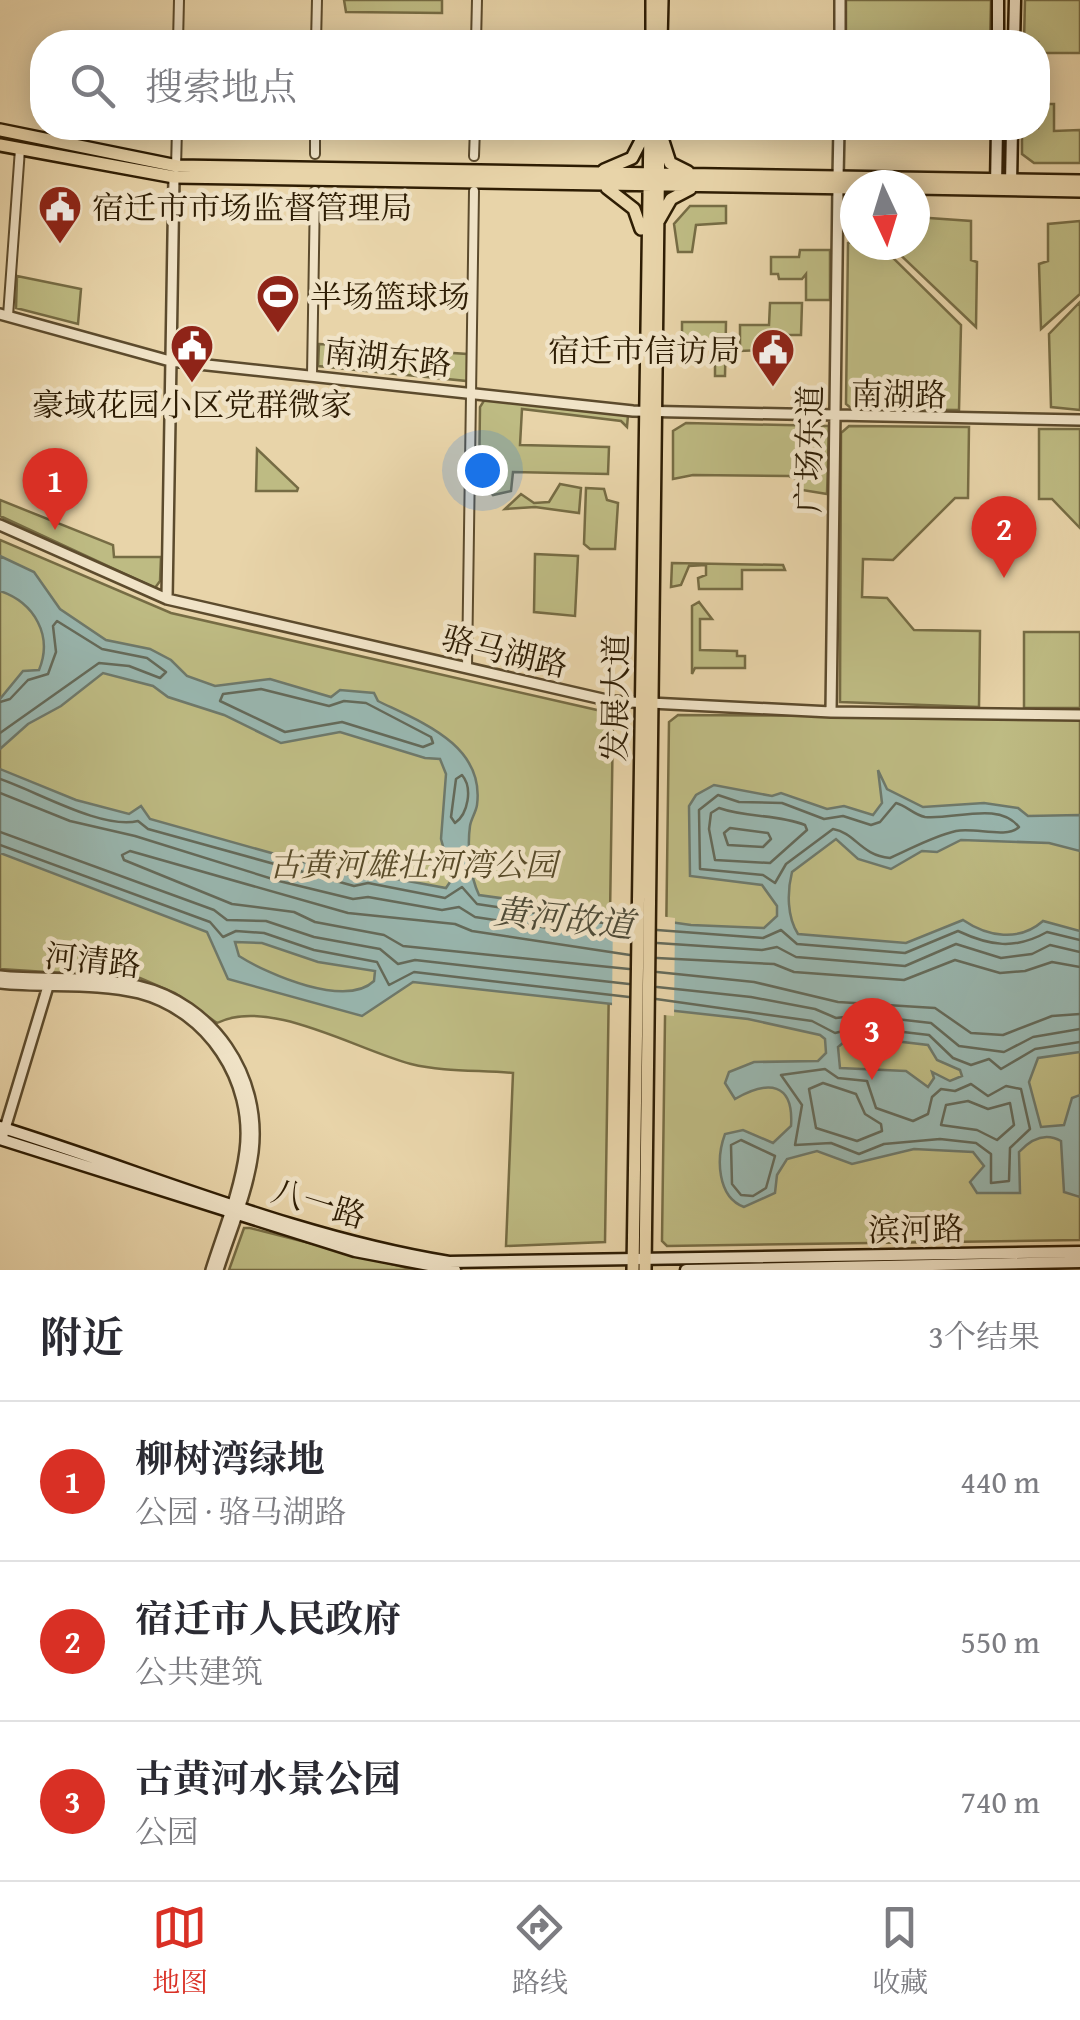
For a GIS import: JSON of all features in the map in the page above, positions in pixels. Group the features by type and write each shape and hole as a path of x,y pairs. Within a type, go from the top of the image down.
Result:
{"main road":[{"path":"652,0 652,30"},
{"path":"661,30 662,0"},
{"path":"998,0 998,30"},
{"path":"1014,0 1014,30"},
{"path":"0,130 30,137"},
{"path":"43,140 175,171"},
{"path":"573,179 622,165 637,152 643,140"},
{"name":"发展大道","path":"639,1265 649,704 649,140"},
{"name":"发展大道","path":"651,180 658,140"},
{"path":"663,140 670,163 712,181"},
{"path":"996,185 997,140"},
{"path":"1011,185 1012,140"},
{"path":"0,145 175,171 996,185 1080,181"},
{"path":"573,179 622,196 637,216 650,248"},
{"path":"650,248 666,204 682,192 712,181"},
{"path":"930,187 996,185"},
{"path":"1011,185 1080,191"},
{"name":"八一路","path":"1,1135 378,1256 455,1270"},
{"name":"八一路","path":"234,1209 392,1252 449,1262 639,1265"},
{"name":"滨河路","path":"639,1265 1080,1252"},
{"name":"滨河路","path":"686,1270 1080,1262"}],"street":[{"path":"178,30 179,0"},
{"path":"316,0 316,30"},
{"path":"476,30 477,0"},
{"path":"840,0 840,30"},
{"path":"167,599 176,140"},
{"path":"315,140 315,154"},
{"path":"474,140 474,156"},
{"name":"广场东道","path":"831,712 839,140"},
{"path":"4,315 20,149"},
{"path":"467,667 474,191"},
{"path":"312,374 315,192"},
{"name":"南湖东路","path":"4,315 170,362 651,412"},
{"name":"南湖路","path":"651,412 1080,420"},
{"name":"骆马湖路","path":"0,525 167,599 610,701 831,712 1080,715"},
{"name":"河清路","path":"0,979 141,986 184,1007 218,1032 243,1076 251,1104 253,1151 214,1270"},
{"path":"1,1135 49,983"}],"green space":[{"path":"344,0 442,0 442,13 346,12"},
{"path":"846,0 991,0 990,30 846,30"},
{"path":"1025,0 1080,0 1080,53 1050,53 1050,30 1024,30"},
{"path":"1050,104 1054,104 1054,131 1080,130 1080,163 1034,163 1022,154 1022,140 1050,140"},
{"path":"690,206 726,206 726,223 696,225 692,252 678,252 674,224"},
{"path":"930,218 971,221 971,260 977,262 976,327 906,260 930,260"},
{"path":"1080,221 1080,294 1041,329 1039,264 1048,261 1048,224"},
{"path":"800,250 830,250 830,300 806,300 806,274 802,279 779,279 778,274 771,274 771,257 799,257"},
{"path":"848,260 895,260 961,325 959,410 852,409 846,404"},
{"path":"17,276 81,289 78,324 16,308"},
{"path":"1080,302 1080,410 1051,407 1049,334"},
{"path":"770,303 802,303 801,335 765,335 764,350 740,351 740,325 769,325"},
{"path":"682,322 726,322 725,376 715,376 715,344 694,343 682,352"},
{"path":"319,344 467,354 467,381 318,366"},
{"path":"485,399 628,415 627,427 621,421 522,409 520,445 609,447 608,474 513,472 511,491 493,495 479,480 480,407"},
{"path":"686,423 829,426 827,494 796,489 796,479 789,476 693,475 673,479 673,431"},
{"path":"849,426 969,427 968,498 955,498 893,560 863,559 862,597 887,598 914,630 980,631 979,707 840,702 841,433"},
{"path":"1039,429 1080,429 1080,528 1052,499 1039,499"},
{"path":"257,449 298,488 297,491 256,491"},
{"path":"560,484 581,488 579,513 535,507 505,509 521,494 534,503 549,502"},
{"path":"586,488 604,489 607,500 618,503 615,549 590,549 584,544"},
{"path":"0,500 113,545 114,557 161,557 160,581 155,588 0,516"},
{"name":"古黄河雄壮河湾公园","path":"0,540 171,613 597,710 613,719 605,1242 506,1246 513,1073 411,1064 313,1028 262,1016 217,1023 175,993 140,978 0,969"},
{"path":"535,554 578,556 575,616 534,612"},
{"path":"672,563 783,565 785,570 742,570 742,589 699,589 698,578 706,575 706,565 689,566 681,585 671,587"},
{"path":"699,602 712,619 700,619 700,650 737,651 737,656 745,656 745,668 695,668 692,674 692,606"},
{"path":"1024,632 1080,632 1080,708 1024,708"},
{"path":"678,715 1080,717 1080,1240 667,1246 662,1241 669,722"},
{"path":"244,1228 250,1228 415,1270 229,1270"}],"water":[{"name":"黄河故道","path":"0,556 34,572 60,609 106,640 150,649 171,660 187,676 215,686 270,679 331,697 340,690 374,693 378,701 430,727 461,751 477,784 469,843 471,870 479,895 691,925 764,928 777,916 777,906 762,885 690,876 689,806 696,795 714,785 772,796 781,793 827,809 844,806 873,815 882,803 878,770 887,789 923,807 984,803 1018,808 1028,816 1080,815 1080,851 1049,843 961,840 937,852 922,851 891,869 858,859 836,839 792,872 789,896 798,934 906,943 963,920 1003,935 1024,932 1043,921 1080,931 1080,1052 1038,1058 1029,1082 1041,1127 1064,1125 1072,1098 1080,1095 1080,1197 1064,1192 1061,1141 1044,1137 1033,1140 1019,1152 1020,1193 977,1193 970,1182 984,1166 973,1152 914,1149 852,1164 817,1151 787,1159 777,1175 775,1193 744,1207 728,1195 721,1176 720,1154 725,1134 743,1130 773,1143 791,1126 791,1111 783,1093 776,1089 758,1089 735,1099 725,1083 729,1072 754,1062 818,1061 826,1053 825,1039 820,1035 748,1019 413,982 362,1016 228,979 207,932 0,853 0,769 76,800 129,814 141,806 150,819 357,877 374,867 375,875 446,888 452,879 441,839 446,774 440,759 340,732 281,743 224,715 168,697 153,686 103,673 61,706 28,724 0,749 0,699 23,671 39,670 44,645 31,612 0,591","holes":["235,942 262,943 318,962 375,971 374,981 345,991 307,986 239,956","849,1038 928,1045 937,1060 960,1070 962,1076 950,1081 932,1072 934,1078 928,1087 906,1071 840,1068 838,1047"]}],"pier":[{"path":"613,910 675,918 674,1016 612,1010"}],"place":[{"name":"宿迁市市场监督管理局","path":"60,245"},
{"name":"半场篮球场","path":"278,334"},
{"name":"豪域花园小区党群微家","path":"192,384"},
{"name":"宿迁市信访局","path":"773,388"},
{"name":"柳树湾绿地","path":"55,530"},
{"name":"宿迁市人民政府","path":"1004,578"},
{"name":"古黄河水景公园","path":"872,1080"}]}
